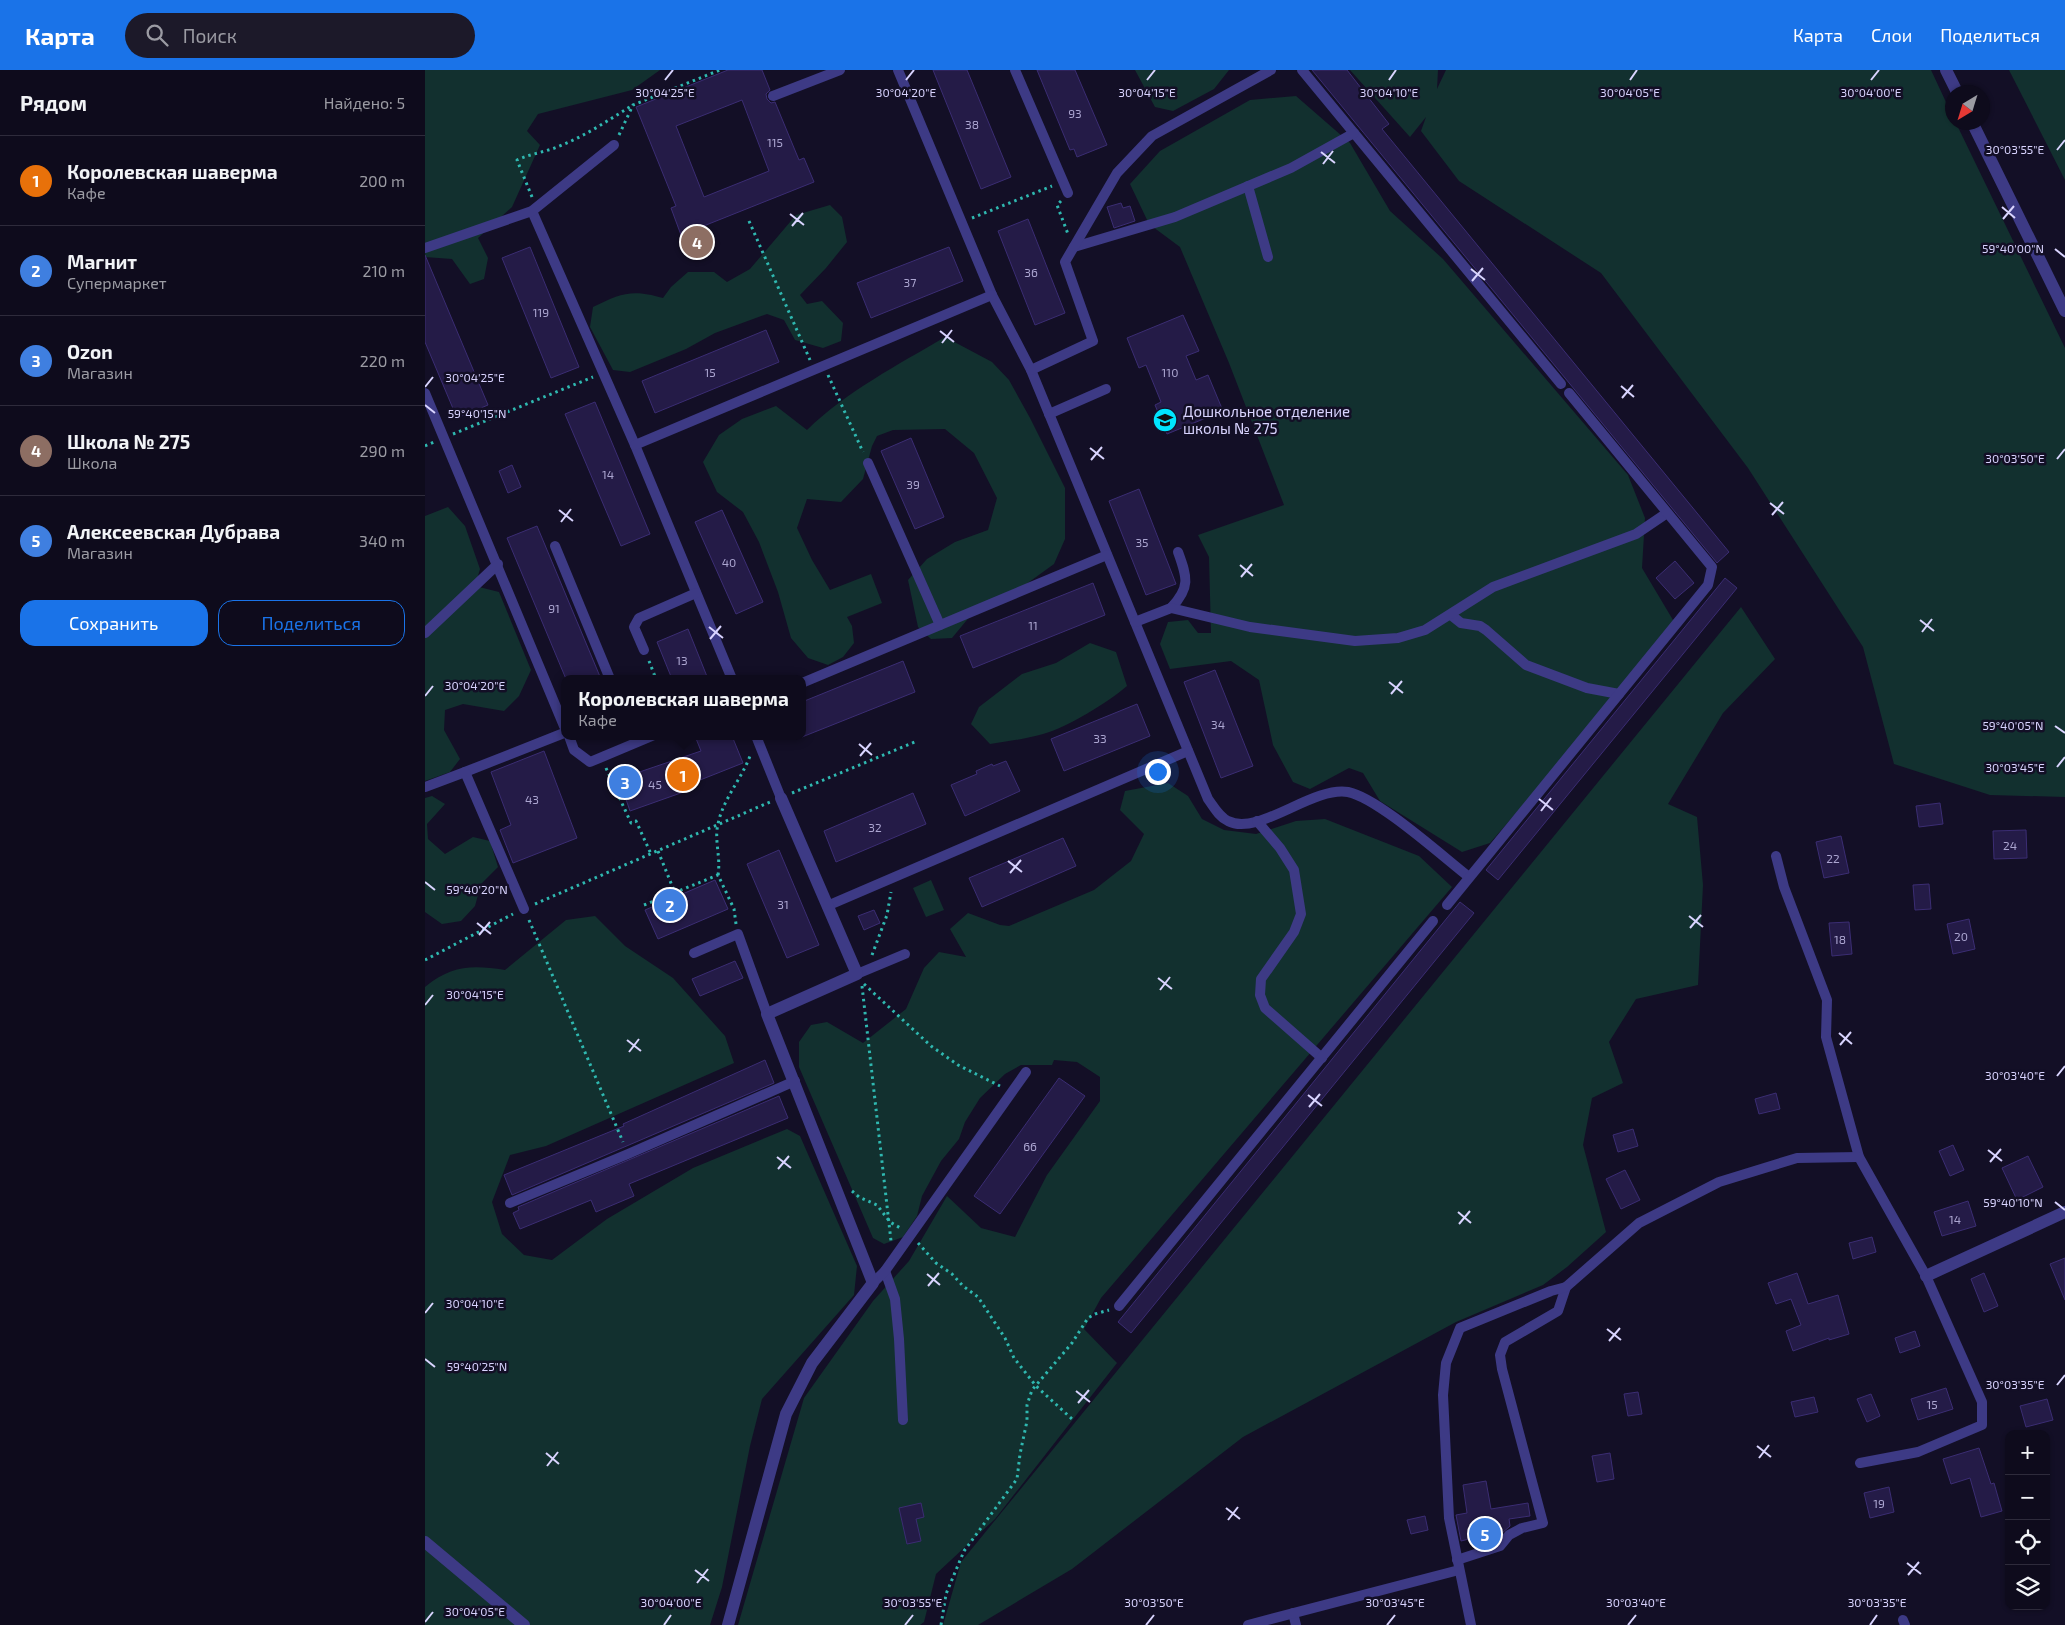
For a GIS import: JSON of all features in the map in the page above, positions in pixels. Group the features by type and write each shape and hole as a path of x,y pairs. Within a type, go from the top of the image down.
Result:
{"street":[{"path":"1946,70 1954,85"},
{"path":"1976,130 2065,311"},
{"path":"728,1625 786,1414 812,1363 873,1283 767,1014 862,972 827,906 781,798"},
{"path":"1925,1276 2065,1212"},
{"path":"425,1542 524,1625"}],"lane":[{"path":"773,96 840,70"},
{"path":"898,70 992,295 1031,370 1208,799 1219,814 1228,822 1242,825 1257,822 1326,793 1347,792 1369,801 1388,813 1469,877"},
{"path":"1015,70 1068,193"},
{"path":"1031,370 1093,341 1065,262 1117,173 1152,136 1271,70"},
{"path":"1303,70 1561,384"},
{"path":"1074,247 1175,217 1291,168 1354,133"},
{"path":"425,248 532,211 614,145"},
{"path":"1248,186 1268,257"},
{"path":"532,211 635,445 730,675"},
{"path":"635,445 992,295"},
{"path":"1049,414 1107,389"},
{"path":"425,393 561,719"},
{"path":"1447,904 1708,585 1712,567 1569,393"},
{"path":"868,462 941,625"},
{"path":"1171,608 1250,627 1355,641 1377,641 1398,638 1425,630 1493,587 1636,534 1667,513"},
{"path":"555,546 608,675"},
{"path":"1135,622 1171,608 1182,596 1185,585 1184,571 1177,552"},
{"path":"806,681 1107,556"},
{"path":"425,633 498,564"},
{"path":"644,650 635,627 639,618 696,593"},
{"path":"1451,615 1461,623 1480,626 1526,665 1587,688 1619,694"},
{"path":"425,787 561,734"},
{"path":"570,740 574,750 590,762 635,740"},
{"path":"757,740 781,798"},
{"path":"827,906 1188,751"},
{"path":"465,772 523,909"},
{"path":"1257,822 1280,848 1294,870 1301,914 1294,932 1261,978 1260,995 1265,1008 1322,1058"},
{"path":"1776,856 1784,887 1827,1000 1826,1037 1859,1156 1925,1276 1982,1402 1982,1425 1918,1452 1860,1463"},
{"path":"1119,1306 1433,921"},
{"path":"693,952 738,934 767,1014"},
{"path":"862,972 905,954"},
{"path":"873,1283 885,1271 1026,1072"},
{"path":"510,1204 795,1081"},
{"path":"1471,1625 1449,1518 1443,1395 1447,1363 1460,1328 1551,1291 1566,1287 1639,1223 1719,1182 1797,1158 1859,1156"},
{"path":"885,1271 895,1299 903,1420"},
{"path":"1248,1625 1458,1565 1500,1546 1509,1535 1522,1528 1543,1522 1501,1369 1500,1355 1505,1342 1558,1311 1566,1287"},
{"path":"1293,1613 1296,1625"}],"path":[{"path":"532,211 532,199 517,160 531,153 560,146 588,133 633,105 720,70"},
{"path":"614,145 633,105"},
{"path":"962,222 1063,182"},
{"path":"1068,193 1057,205 1061,220 1074,247"},
{"path":"749,221 819,368 868,462"},
{"path":"425,446 603,373"},
{"path":"644,650 654,675"},
{"path":"738,934 734,909 718,875 720,863 717,825 724,804 748,763 755,740"},
{"path":"425,960 523,909 917,741"},
{"path":"601,758 631,823 636,821 651,854"},
{"path":"659,851 675,893"},
{"path":"644,905 718,875"},
{"path":"862,972 887,915 895,877"},
{"path":"523,909 543,949 628,1154"},
{"path":"892,1261 890,1222 861,982 931,1046 958,1065 1012,1092"},
{"path":"833,1179 859,1197 877,1205 890,1222 910,1236 937,1263 978,1297 1005,1338 1014,1358 1035,1386 1072,1419"},
{"path":"941,1625 946,1594 964,1551 1017,1479 1027,1421 1027,1405 1035,1386 1072,1344 1088,1318 1095,1314 1113,1310 1119,1306"}],"green space":[{"path":"425,70 660,70 632,90 538,114 527,131 540,145 512,207 478,238 488,258 484,279 470,284 452,259 425,257"},
{"path":"1135,70 1229,70 1214,89 1173,111 1155,107"},
{"path":"1350,70 1438,70 1437,89 1446,70 1931,70 1945,100 1945,130 1959,130 2065,348 2065,797 1990,795 1894,764 1863,647 1748,468 1601,273 1459,181 1421,131 1426,117 1410,137"},
{"path":"2009,70 2065,70 2065,180"},
{"path":"1296,96 1350,143 1390,211 1443,259 1628,475 1645,518 1642,568 1673,620 1670,631 1619,694 1490,843 1462,852 1380,801 1363,773 1349,768 1310,789 1293,782 1273,745 1259,680 1231,661 1170,669 1160,644 1168,622 1188,620 1198,633 1211,633 1209,557 1198,535 1284,505 1229,363 1180,247 1149,224 1130,184 1160,151 1250,100"},
{"path":"830,205 842,217 847,242 826,268 800,295 807,304 822,301 843,323 841,341 823,348 795,340 784,320 767,314 715,333 686,349 630,372 613,370 590,327 593,307 611,298 627,294 635,293 663,298 671,287 688,272 714,272 727,282 750,269 796,215"},
{"path":"945,337 992,362 1009,380 1065,488 1065,539 1054,564 1014,593 971,615 952,638 931,639 918,627 908,580 927,559 955,542 988,530 997,498 974,453 945,429 893,430 877,436 872,446 863,479 841,502 807,499 797,528 812,560 830,590 871,574 882,603 847,617 852,626 854,643 843,657 828,665 808,658 791,638 778,592 759,542 743,512 717,492 703,462 719,435 742,419 776,406 807,430 822,416 856,391 891,368"},
{"path":"448,507 465,526 480,569 475,586 499,592 531,670 519,696 504,711 463,704 445,710 444,730 460,759 450,772 425,781 425,516"},
{"path":"1741,607 1775,659 1723,713 1668,804 1697,817 1703,885 1698,985 1636,999 1609,1042 1623,1083 1592,1098 1583,1145 1606,1232 1567,1267 1543,1285 1456,1322 1243,1437 1072,1569 978,1625 943,1625 961,1562"},
{"path":"1090,643 1116,652 1127,686 1109,700 1087,714 1053,731 1017,740 990,744 971,724 979,707 1022,674 1056,663"},
{"path":"1168,783 1188,796 1202,819 1224,830 1256,834 1296,821 1325,819 1419,856 1452,887 1101,1298 1084,1329 1117,1363 995,1519 936,1574 924,1622 920,1625 738,1625 804,1398 873,1301 909,1261 947,1196 981,1228 1015,1237 1047,1175 1100,1101 1100,1077 1077,1062 1054,1060 1052,1065 1021,1065 1005,1074 980,1098 965,1122 959,1139 941,1161 922,1196 917,1216 903,1237 884,1244 873,1238 799,1067 799,1042 811,1025 827,1022 863,1043 906,1009 924,968 939,952 966,957 950,929 968,913 1000,925 1009,926 1094,890 1131,861 1144,834 1120,810 1125,791"},
{"path":"432,796 445,804 427,824 428,839 445,854 473,837 490,841 498,867 481,884 475,906 461,921 442,924 425,912 425,798"},
{"path":"931,880 944,910 926,917 913,888"},
{"path":"595,916 625,946 673,978 725,1036 734,1063 546,1146 510,1155 492,1202 502,1234 524,1255 552,1260 607,1219 693,1168 787,1129 800,1136 857,1266 854,1295 762,1399 750,1446 722,1587 710,1625 425,1625 425,987 444,974 463,968 482,967 505,970 566,920"}],"building":[{"path":"728,70 762,70 770,90 766,94 767,99 771,103 775,102 799,160 804,158 814,182 681,235 671,208 676,206 636,107","holes":["742,100 769,171 704,197 676,126"]},
{"path":"933,70 967,70 1011,177 981,189"},
{"path":"1037,70 1075,70 1107,145 1077,157 1074,149 1070,150"},
{"path":"1312,70 1347,70 1389,124 1382,129 1729,552 1717,563"},
{"path":"1121,203 1123,208 1130,206 1135,221 1114,228 1107,207"},
{"path":"1028,219 1065,313 1035,325 998,231"},
{"path":"530,247 579,367 551,378 502,258"},
{"path":"949,247 963,281 871,318 857,283"},
{"path":"425,255 488,405 457,418 425,342"},
{"path":"1183,315 1199,351 1186,356 1196,380 1208,375 1223,411 1167,434 1155,405 1161,402 1146,365 1139,368 1127,338"},
{"path":"766,330 779,362 655,413 642,381"},
{"path":"595,402 650,534 621,546 565,414"},
{"path":"911,438 944,517 915,529 881,451"},
{"path":"512,465 521,487 508,493 499,471"},
{"path":"1139,489 1176,584 1146,595 1109,501"},
{"path":"722,510 763,602 736,614 695,522"},
{"path":"537,526 599,675 564,675 507,538"},
{"path":"1675,561 1694,583 1675,599 1656,578"},
{"path":"1725,578 1737,588 1498,880 1486,870"},
{"path":"1093,583 1105,615 973,668 960,636"},
{"path":"688,629 706,675 670,675 657,642"},
{"path":"903,661 915,692 806,735 806,700"},
{"path":"1215,670 1253,766 1221,778 1184,682"},
{"path":"1137,704 1150,736 1064,771 1051,739"},
{"path":"697,740 734,740 743,763 690,784 692,789 630,811 619,779 701,751"},
{"path":"544,751 577,838 513,863 500,830 511,825 491,772"},
{"path":"1006,761 1020,791 965,816 951,785 977,774 976,771 992,764 993,766"},
{"path":"913,793 926,824 836,862 824,831"},
{"path":"1940,803 1943,824 1919,827 1916,806"},
{"path":"2026,830 2027,858 1994,859 1993,831"},
{"path":"1841,836 1849,873 1824,878 1816,842"},
{"path":"1063,838 1076,866 982,907 969,878"},
{"path":"779,850 819,945 787,958 747,864"},
{"path":"715,880 728,909 658,939 645,910"},
{"path":"1929,884 1931,909 1915,910 1913,885"},
{"path":"1460,902 1474,913 1131,1333 1118,1322"},
{"path":"874,910 880,923 864,930 858,916"},
{"path":"1969,919 1975,949 1953,954 1947,924"},
{"path":"1849,922 1852,954 1832,956 1829,923"},
{"path":"735,961 743,978 700,996 692,979"},
{"path":"765,1060 774,1083 512,1195 504,1175 624,1126 623,1124"},
{"path":"1059,1078 1085,1096 1000,1214 974,1196"},
{"path":"1776,1093 1780,1109 1759,1114 1755,1099"},
{"path":"779,1096 788,1118 629,1184 634,1196 596,1212 591,1200 520,1229 513,1213 519,1210 518,1207"},
{"path":"1633,1129 1638,1146 1618,1152 1613,1135"},
{"path":"1953,1145 1964,1170 1950,1176 1939,1151"},
{"path":"2028,1156 2043,1187 2017,1200 2002,1168"},
{"path":"1625,1170 1640,1200 1621,1209 1606,1179"},
{"path":"1968,1201 1976,1226 1942,1236 1934,1212"},
{"path":"1872,1237 1876,1252 1853,1259 1849,1243"},
{"path":"2065,1258 2065,1300 2050,1264"},
{"path":"1797,1273 1808,1304 1838,1295 1849,1334 1829,1340 1829,1338 1793,1351 1786,1331 1801,1325 1791,1299 1776,1304 1768,1283"},
{"path":"1984,1273 1998,1306 1984,1312 1971,1279"},
{"path":"1915,1331 1920,1346 1900,1353 1895,1338"},
{"path":"1946,1388 1953,1409 1918,1420 1911,1399"},
{"path":"1638,1392 1642,1414 1628,1416 1624,1394"},
{"path":"1871,1394 1880,1416 1867,1422 1857,1399"},
{"path":"1814,1397 1818,1412 1795,1417 1791,1402"},
{"path":"2047,1399 2053,1420 2026,1427 2020,1406"},
{"path":"1979,1448 1991,1484 1994,1483 2002,1511 1981,1517 1970,1478 1951,1484 1943,1459"},
{"path":"1610,1453 1614,1479 1597,1482 1592,1456"},
{"path":"1486,1481 1491,1509 1528,1503 1530,1516 1509,1519 1510,1526 1501,1534 1497,1534 1496,1540 1474,1544 1473,1538 1461,1541 1456,1515 1467,1513 1463,1485"},
{"path":"1889,1487 1894,1512 1870,1518 1864,1493"},
{"path":"921,1503 924,1517 916,1519 921,1541 907,1544 899,1508"},
{"path":"1425,1516 1428,1530 1411,1534 1407,1520"}],"place":[{"name":"Школа № 275","path":"697,242"},
{"name":"Дошкольное отделение школы № 275","path":"1165,420"},
{"name":"Королевская шаверма","path":"683,775"},
{"name":"Ozon","path":"625,782"},
{"name":"Магнит","path":"670,905"},
{"name":"Алексеевская Дубрава","path":"1485,1534"}]}
